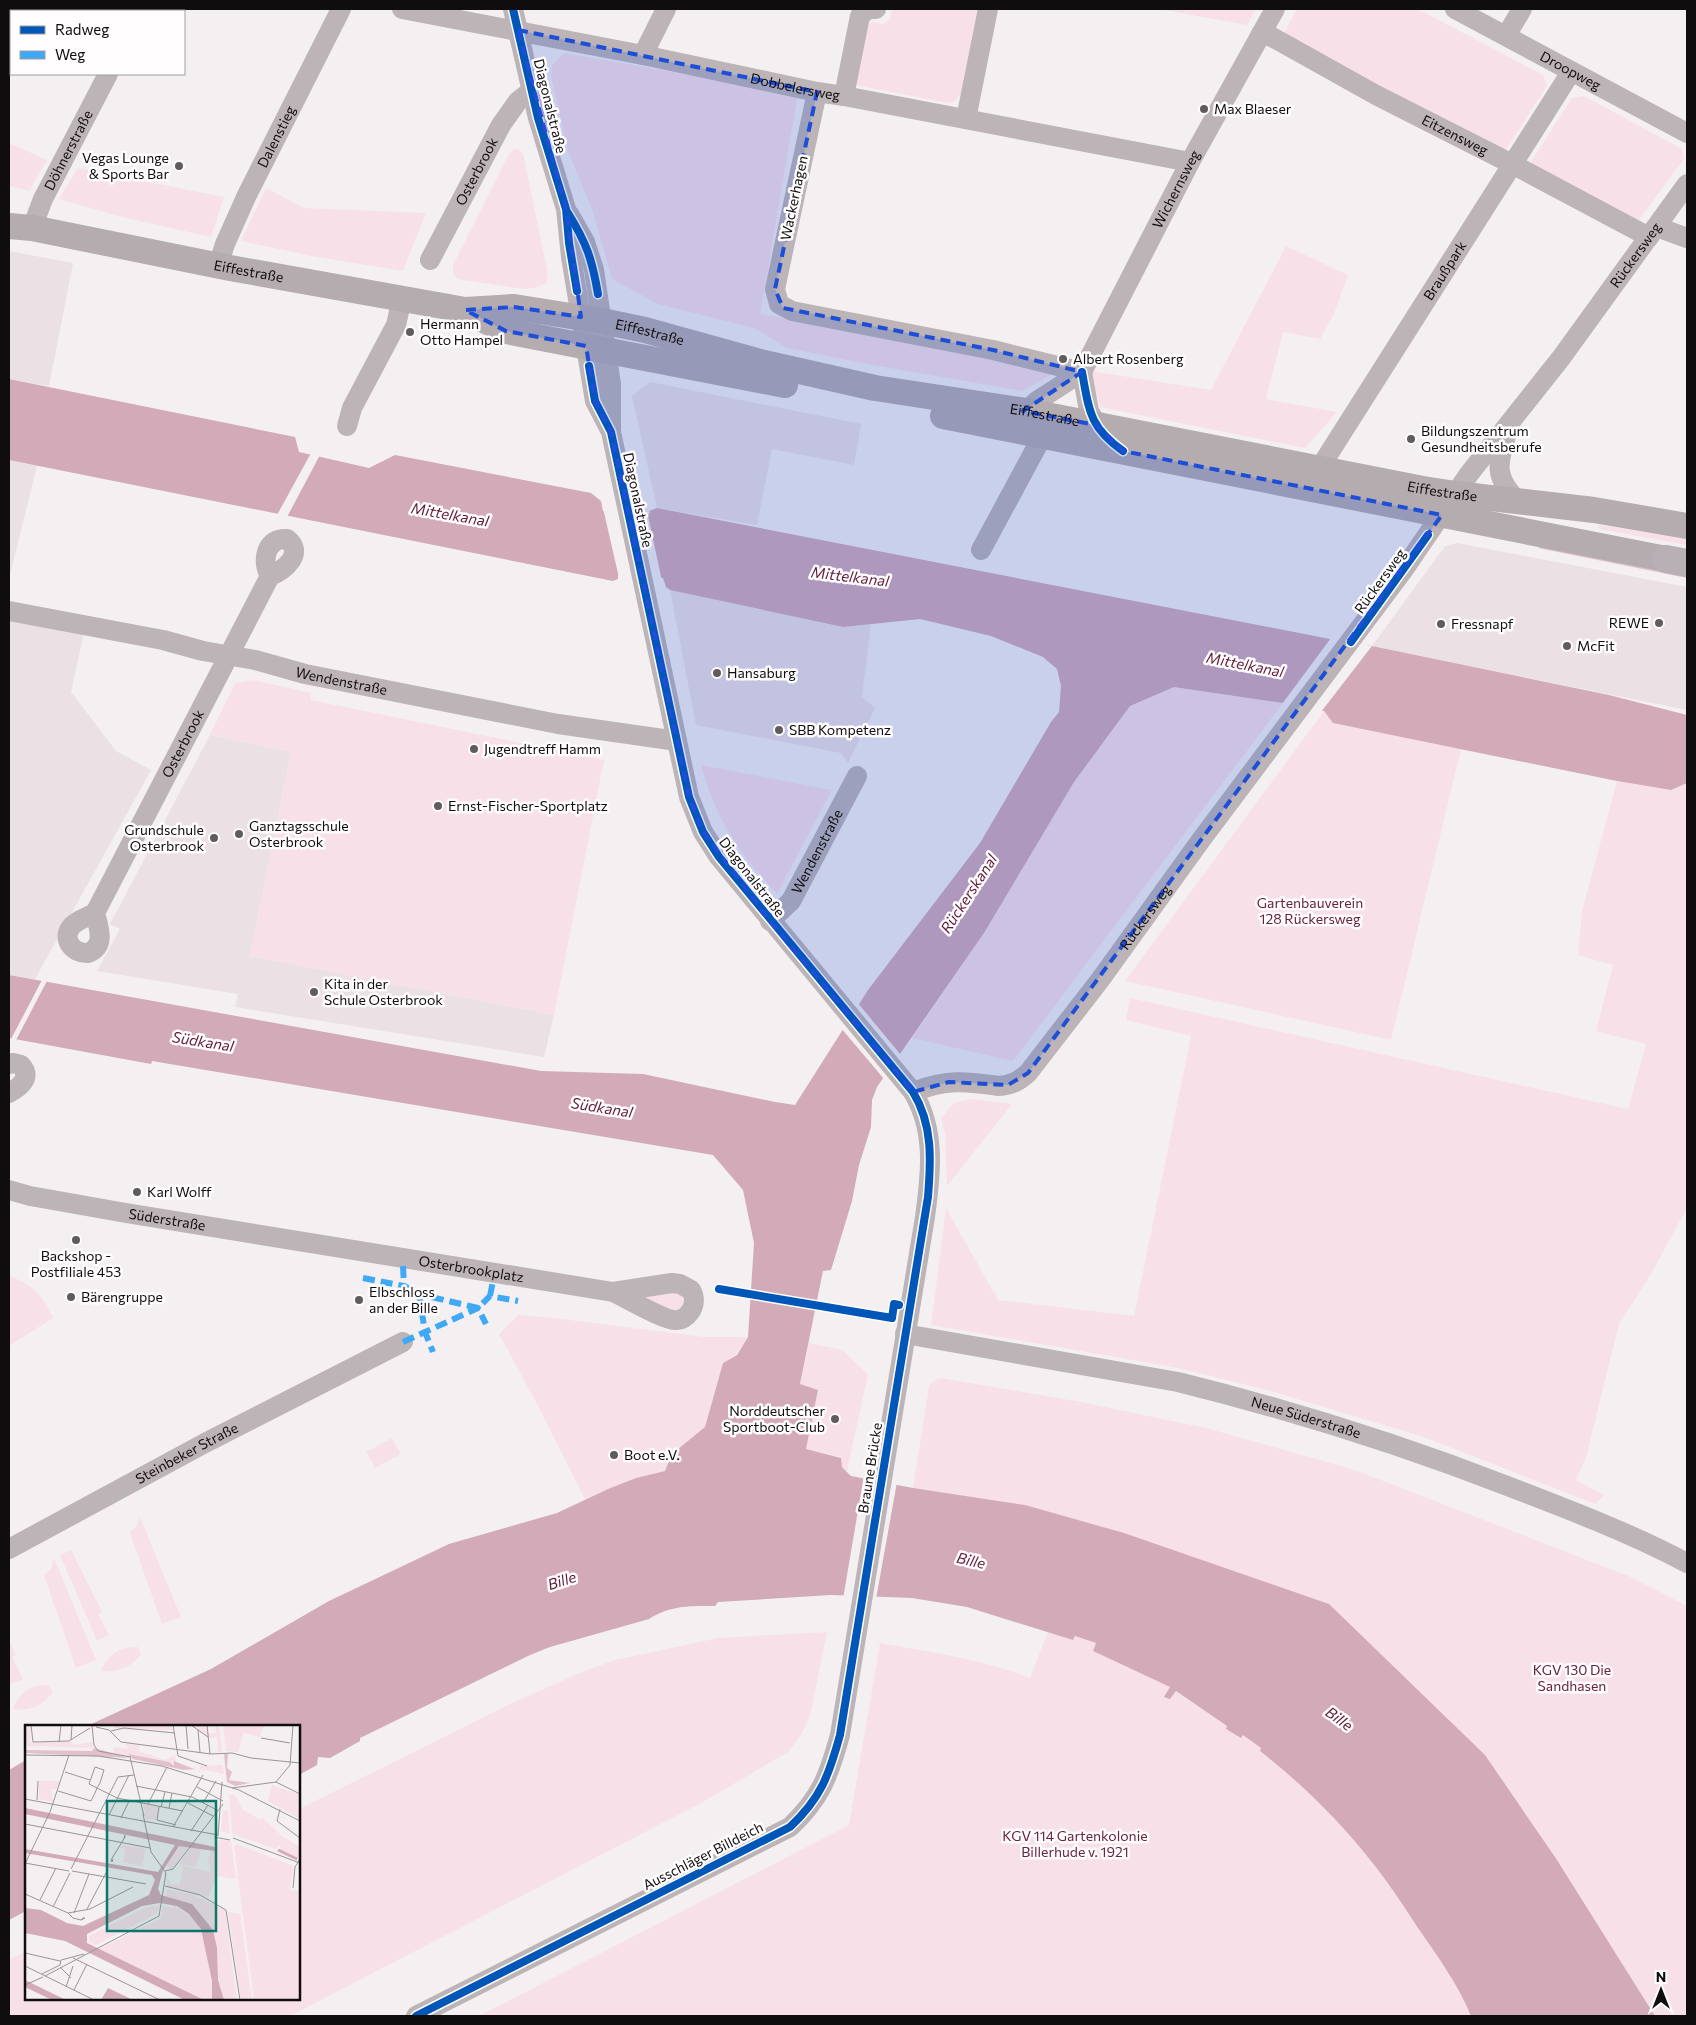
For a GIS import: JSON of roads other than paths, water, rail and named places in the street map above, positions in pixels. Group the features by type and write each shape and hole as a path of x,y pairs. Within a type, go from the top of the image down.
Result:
{"main road":[{"name":"Eiffestraße","path":"9,216 20,227 218,266 402,299 465,310 514,307 639,328 764,363 866,386 1026,411 1319,469 1449,505 1680,561"},
{"name":"Eiffestraße","path":"465,310 506,331 1123,451 1449,505 1518,501 1594,510 1687,526"}],"street":[{"name":"Dalenstieg","path":"218,266 225,244 247,195 341,9"},
{"name":"Dobbelersweg","path":"402,9 643,54 817,92 1190,162"},
{"name":"Diagonalstraße","path":"513,9 550,158 566,209 590,254 592,319 596,348 595,401 611,432 688,797 703,832 719,857 893,1066 913,1092 924,1113 928,1126 930,1166 926,1207 905,1334"},
{"path":"643,54 666,9"},
{"path":"844,96 860,16 868,9 876,9"},
{"path":"966,119 988,9"},
{"name":"Wichernsweg","path":"1026,411 1037,401 1082,372 1190,162 1275,9"},
{"name":"Droopweg","path":"1455,9 1687,133"},
{"path":"1506,36 1522,9"},
{"name":"Eitzensweg","path":"1261,34 1272,37 1376,95 1512,164 1653,232 1687,238"},
{"name":"Braußpark","path":"1319,469 1571,72"},
{"name":"Döhnerstraße","path":"20,227 43,199 107,75"},
{"name":"Osterbrook","path":"430,260 501,125 518,101 532,90"},
{"name":"Wackerhagen","path":"817,92 775,289 779,304 792,311 993,350 1082,372"},
{"name":"Rückersweg","path":"913,1092 936,1084 949,1082 1008,1085 1016,1083 1028,1073 1100,980 1201,840 1351,642 1469,474 1561,358 1687,184"},
{"path":"347,426 352,408 396,325 402,299"},
{"path":"1082,372 1090,411 1096,425 1110,442 1123,451"},
{"name":"Rückersweg","path":"1511,422 1499,456 1498,467 1500,478 1506,489 1518,501"},
{"path":"981,550 1043,435"},
{"name":"Osterbrook","path":"95,913 270,576"},
{"name":"Wendenstraße","path":"9,611 163,640 203,651 255,660 305,674 558,724 677,741"},
{"name":"Wendenstraße","path":"770,920 791,901 857,776"},
{"path":"9,1064 21,1065 26,1075 25,1080 18,1088 9,1093"},
{"name":"Süderstraße","path":"9,1190 53,1200 328,1245"},
{"name":"Osterbrookplatz","path":"328,1245 613,1292"},
{"name":"Braune Brücke","path":"860,1606 905,1334"},
{"name":"Neue Süderstraße","path":"905,1334 1178,1382 1301,1416 1374,1438 1491,1480 1607,1525 1652,1545 1687,1564"},
{"name":"Steinbeker Straße","path":"9,1548 205,1443 403,1342"},
{"name":"Ausschläger Billdeich","path":"416,2016 790,1827 806,1812 820,1792 833,1762 841,1727 860,1606"}],"water":[{"path":"9,379 295,437 299,452 369,468 395,455 591,493 601,501 603,511 650,514 649,511 657,508 1372,646 1609,695 1687,715 1687,783 1671,790 1617,781 1333,723 1324,711 1283,703 1174,687 1130,706 1074,782 984,933 877,1087 872,1100 871,1127 859,1165 852,1201 831,1270 823,1271 800,1384 818,1390 806,1449 841,1458 842,1467 851,1476 913,1488 1025,1505 1124,1533 1329,1604 1485,1755 1557,1860 1655,2016 1471,2016 1460,1992 1446,1969 1375,1866 1335,1819 1291,1777 1260,1751 1261,1748 1243,1735 1241,1738 1226,1729 1227,1726 1176,1691 1170,1699 1164,1697 1170,1687 1093,1651 1096,1643 1075,1636 1073,1640 967,1607 912,1598 831,1595 718,1602 715,1606 689,1606 665,1611 649,1619 550,1647 530,1655 360,1738 360,1741 330,1758 318,1757 317,1765 300,1774 300,1725 89,1725 211,1669 329,1601 449,1544 557,1513 636,1478 665,1471 672,1454 705,1427 723,1363 737,1355 748,1337 754,1243 743,1190 713,1155 152,1061 151,1064 9,1038 9,975 541,1071 643,1074 795,1105 868,990 980,843 1051,722 1059,712 1061,686 1057,669 1043,657 991,636 920,619 843,627 670,590 666,587 663,578 618,575 618,579 613,581 9,460"},
{"path":"25,1761 25,1912 9,1920 9,1770"}],"place":[{"name":"Max Blaeser","path":"1204,109"},
{"name":"Vegas Lounge & Sports Bar","path":"179,166"},
{"name":"Hermann Otto Hampel","path":"410,332"},
{"name":"Albert Rosenberg","path":"1063,359"},
{"name":"Bildungszentrum Gesundheitsberufe","path":"1411,439"},
{"name":"REWE","path":"1659,623"},
{"name":"Fressnapf","path":"1441,624"},
{"name":"McFit","path":"1567,646"},
{"name":"Hansaburg","path":"717,673"},
{"name":"SBB Kompetenz","path":"779,730"},
{"name":"Jugendtreff Hamm","path":"474,749"},
{"name":"Ernst-Fischer-Sportplatz","path":"438,806"},
{"name":"Ganztagsschule Osterbrook","path":"239,834"},
{"name":"Grundschule Osterbrook","path":"214,838"},
{"name":"Kita in der Schule Osterbrook","path":"314,992"},
{"name":"Karl Wolff","path":"137,1192"},
{"name":"Backshop - Postfiliale 453","path":"76,1240"},
{"name":"Bärengruppe","path":"71,1297"},
{"name":"Elbschloss an der Bille","path":"359,1300"},
{"name":"Norddeutscher Sportboot-Club","path":"835,1419"},
{"name":"Boot e.V.","path":"614,1455"}],"water label":[{"name":"Mittelkanal","path":"450,515"},
{"name":"Mittelkanal","path":"850,577"},
{"name":"Mittelkanal","path":"1245,665"},
{"name":"Rückerskanal","path":"969,894"},
{"name":"Südkanal","path":"203,1042"},
{"name":"Südkanal","path":"602,1108"},
{"name":"Bille","path":"971,1561"},
{"name":"Bille","path":"562,1581"},
{"name":"Bille","path":"1339,1719"}],"park label":[{"name":"Gartenbauverein 128 Rückersweg","path":"1310,912"},
{"name":"KGV 130 Die Sandhasen","path":"1572,1678"},
{"name":"KGV 114 Gartenkolonie Billerhude v. 1921","path":"1075,1844"}]}
